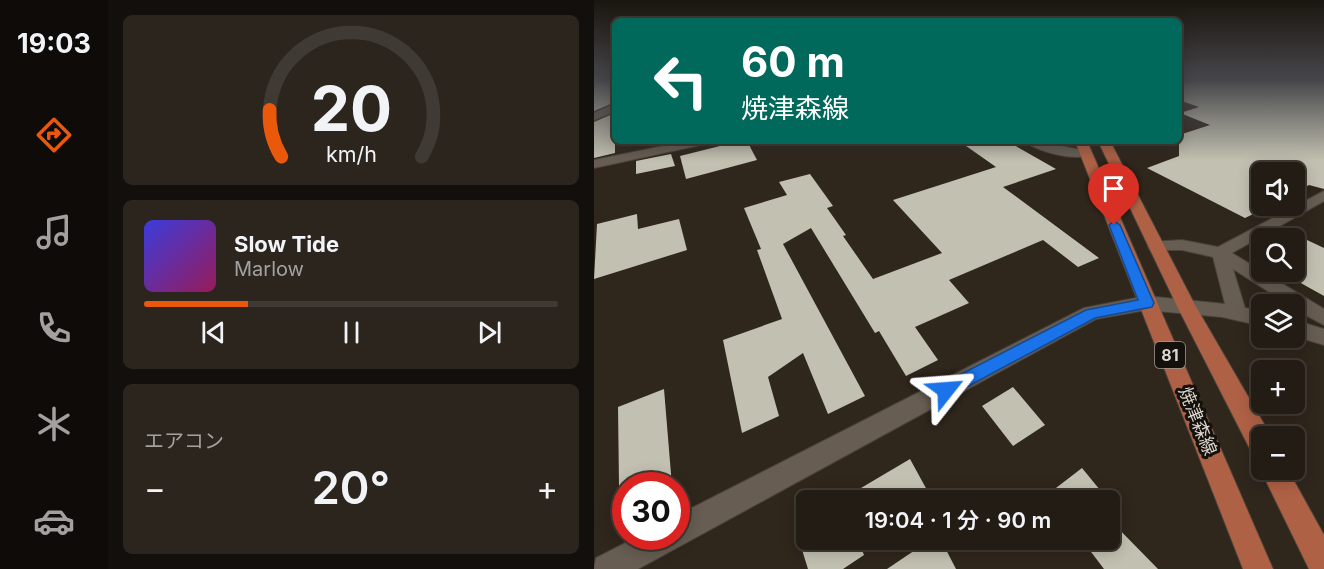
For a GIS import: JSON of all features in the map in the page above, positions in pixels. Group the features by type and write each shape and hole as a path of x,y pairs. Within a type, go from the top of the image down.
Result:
{"main road":[{"name":"81","path":"1105,144 1186,306 1251,426"},
{"name":"焼津森線","path":"1083,147 1258,569"},
{"path":"1279,480 1324,566"}],"street":[{"path":"594,117 612,108"},
{"path":"594,164 691,144"},
{"path":"1036,144 1064,152 1083,147"},
{"path":"1220,253 1324,195"},
{"path":"1156,246 1182,245 1220,253 1324,318"},
{"path":"1220,253 1237,312"},
{"path":"690,525 1091,314 1146,303 1237,312 1251,316"},
{"path":"1305,331 1324,337"},
{"path":"607,569 643,550"}],"building":[{"path":"1197,108 1324,108 1324,189 1309,185 1305,187 1305,162 1251,162 1251,215 1245,218 1147,168 1179,156 1182,134 1210,125 1182,114"},
{"path":"612,114 612,144 615,144 615,153 594,158 594,122"},
{"path":"728,144 749,144 757,160 686,179 680,156"},
{"path":"963,144 1012,144 1056,169 1003,187 1099,258 1078,267 1043,240 949,280 969,303 915,327 938,360 906,376 879,331 875,333 811,228 783,244 865,396 828,414 803,353 768,377 779,416 742,433 723,340 782,319 757,250 761,249 744,208 787,195 779,182 810,174 833,206 827,208 846,235 843,236 873,279 942,253 893,200 996,167"},
{"path":"671,154 675,166 636,174 636,161"},
{"path":"637,214 638,229 679,219 687,250 594,279 597,224"},
{"path":"1305,239 1324,248 1324,296 1299,282 1305,282"},
{"path":"1013,387 1045,425 1013,446 982,406"},
{"path":"664,389 671,472 619,472 618,407"},
{"path":"910,459 927,490 858,490"},
{"path":"1082,468 1100,490 1053,490"},
{"path":"1120,530 1158,569 1104,569 1090,550 1120,550"},
{"path":"802,550 862,550 864,555 843,569 808,569"},
{"path":"915,550 946,550 956,569 887,569"}],"route":[{"path":"946,390 1091,314 1146,303 1114,225"}]}
